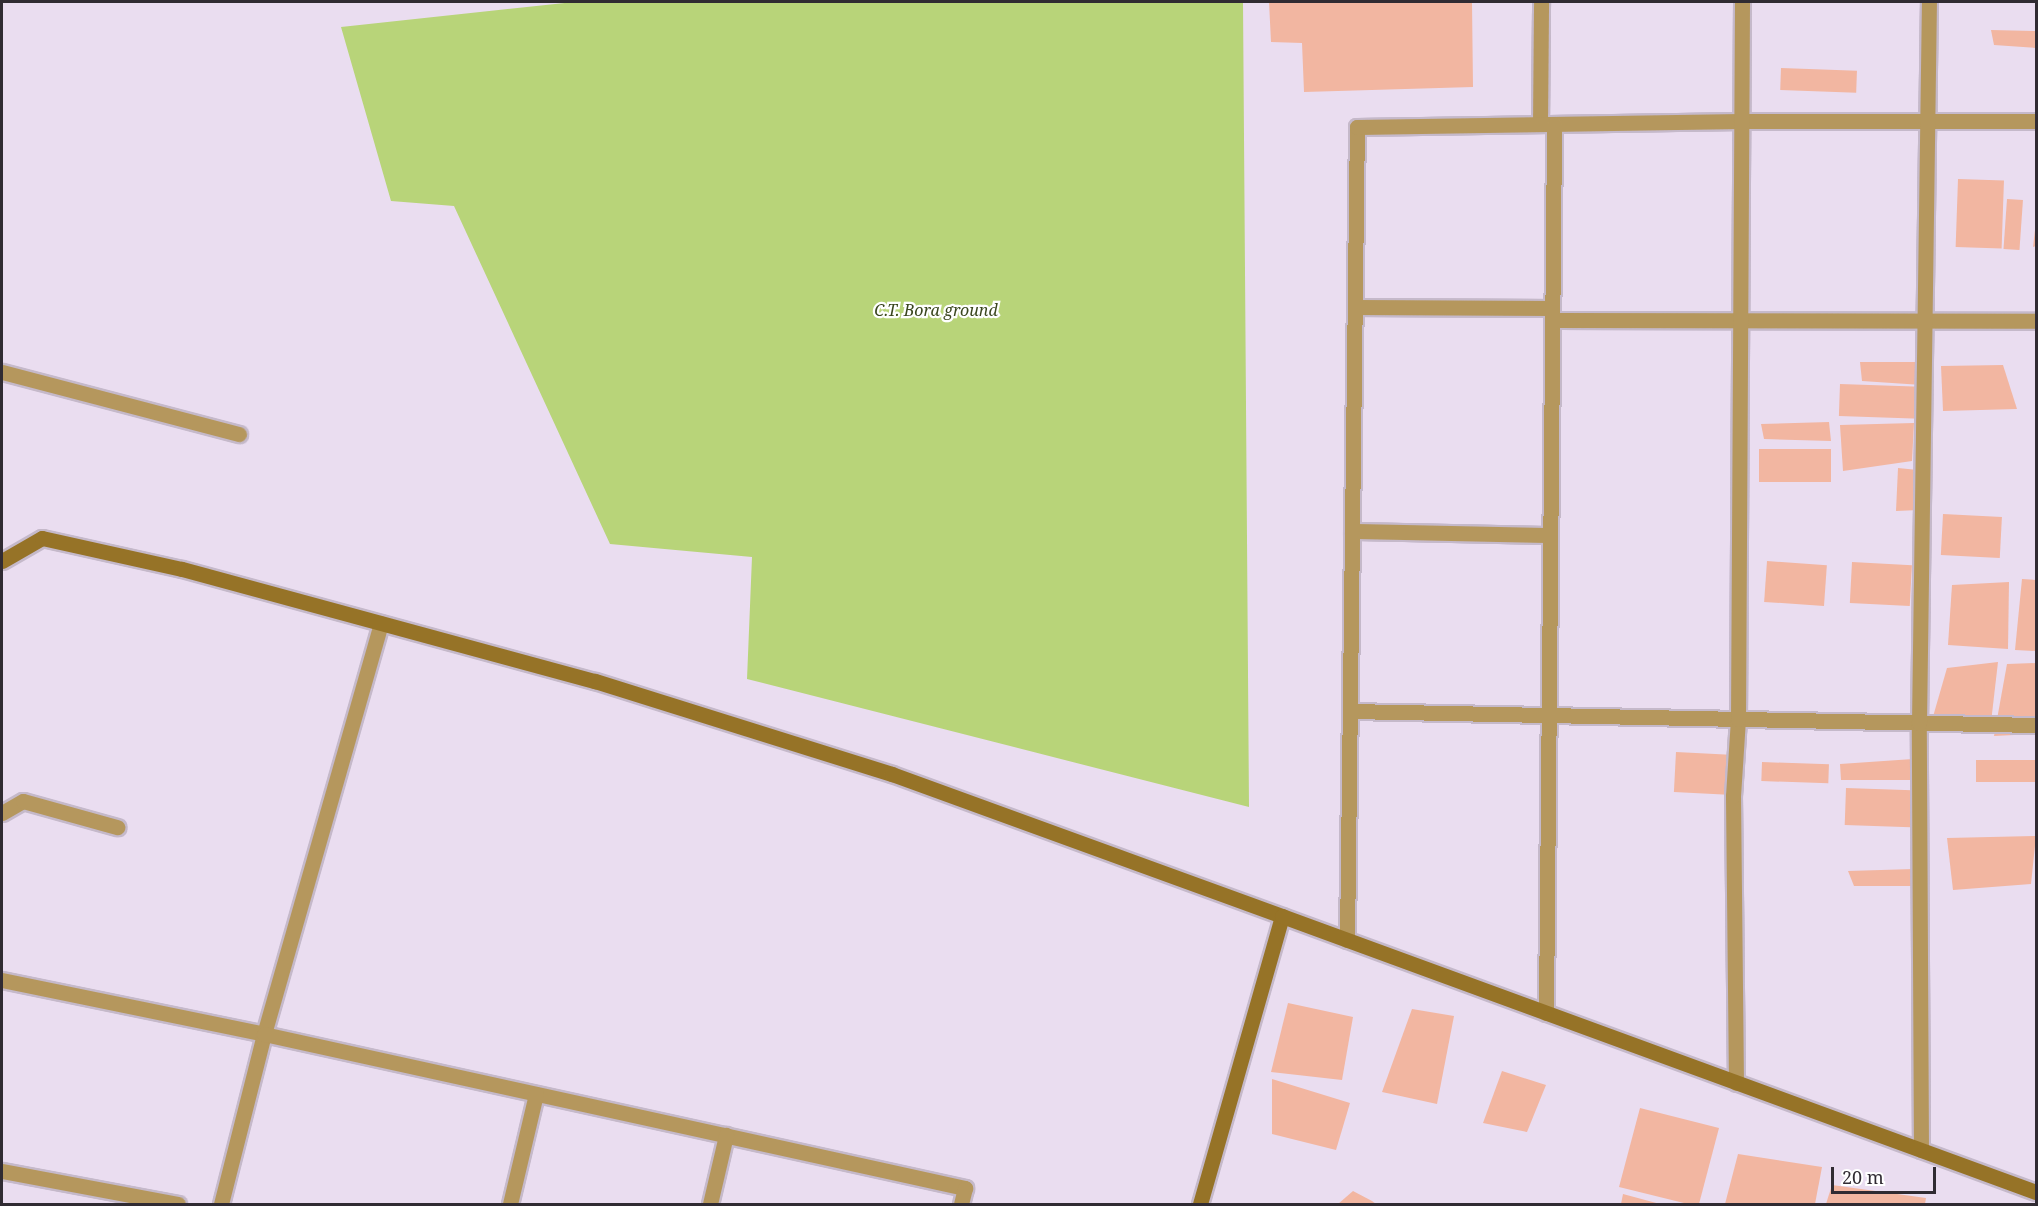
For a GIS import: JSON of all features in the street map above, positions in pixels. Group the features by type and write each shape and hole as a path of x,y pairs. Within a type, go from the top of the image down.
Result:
{"street":[{"path":"1541,2 1552,314 1546,1013"},
{"path":"1736,1083 1733,796 1738,719 1742,2"},
{"path":"1921,1150 1919,723 1929,2"},
{"path":"1347,940 1358,127 1741,121 2037,121"},
{"path":"1355,307 1740,320 2037,321"},
{"path":"2,372 239,434"},
{"path":"1352,531 1550,535"},
{"path":"2,561 42,538 182,569 595,681 892,774 2037,1192"},
{"path":"221,1204 264,1034 381,623"},
{"path":"1350,711 2037,725"},
{"path":"2,813 23,801 117,827"},
{"path":"1200,1204 1282,916"},
{"path":"2,980 264,1034 965,1188 961,1204"},
{"path":"510,1204 536,1094"},
{"path":"710,1204 726,1135"},
{"path":"2,1171 178,1204"}],"green space":[{"name":"C.T. Bora ground","path":"574,2 1243,2 1249,807 747,679 752,557 610,544 454,206 391,201 341,27"}],"building":[{"path":"1269,2 1472,2 1473,87 1304,92 1302,43 1271,42"},
{"path":"1991,30 2036,31 2036,48 1994,45"},
{"path":"1781,68 1857,71 1856,93 1780,90"},
{"path":"1958,179 2004,181 2002,249 1956,247"},
{"path":"2007,199 2023,200 2019,250 2004,249"},
{"path":"2035,230 2036,246 2033,247"},
{"path":"1860,362 1919,362 1922,385 1862,381"},
{"path":"2003,365 2017,409 1943,411 1941,366"},
{"path":"1840,384 1921,387 1920,419 1839,416"},
{"path":"1829,422 1831,441 1764,439 1761,424"},
{"path":"1914,423 1912,461 1843,471 1840,425"},
{"path":"1759,449 1831,449 1831,482 1759,482"},
{"path":"1898,468 1918,470 1919,510 1896,511"},
{"path":"1943,514 2002,517 2000,558 1941,555"},
{"path":"1767,561 1827,565 1824,606 1764,602"},
{"path":"1852,562 1912,565 1910,606 1850,603"},
{"path":"2022,579 2036,580 2036,651 2015,650"},
{"path":"2009,582 2008,649 1948,645 1952,585"},
{"path":"1998,662 1990,731 1930,727 1947,668"},
{"path":"2036,663 2036,734 1994,736 2007,664"},
{"path":"1676,752 1735,755 1733,795 1674,792"},
{"path":"1913,759 1911,780 1841,780 1840,764"},
{"path":"1976,760 2036,760 2036,782 1976,782"},
{"path":"1762,762 1829,764 1828,783 1761,781"},
{"path":"1846,788 1912,790 1911,827 1845,825"},
{"path":"2036,836 2031,884 1953,890 1947,838"},
{"path":"1914,869 1911,886 1854,886 1848,871"},
{"path":"1288,1003 1353,1017 1342,1080 1271,1072"},
{"path":"1412,1009 1454,1016 1437,1104 1382,1092"},
{"path":"1502,1071 1546,1085 1527,1132 1483,1123"},
{"path":"1272,1079 1350,1103 1336,1150 1272,1134"},
{"path":"1640,1108 1719,1128 1699,1204 1688,1204 1619,1187"},
{"path":"1738,1154 1822,1167 1815,1204 1725,1204"},
{"path":"1832,1185 1926,1198 1925,1204 1826,1204"},
{"path":"1353,1191 1372,1201 1376,1204 1338,1204"},
{"path":"1623,1194 1660,1204 1621,1204"}]}
